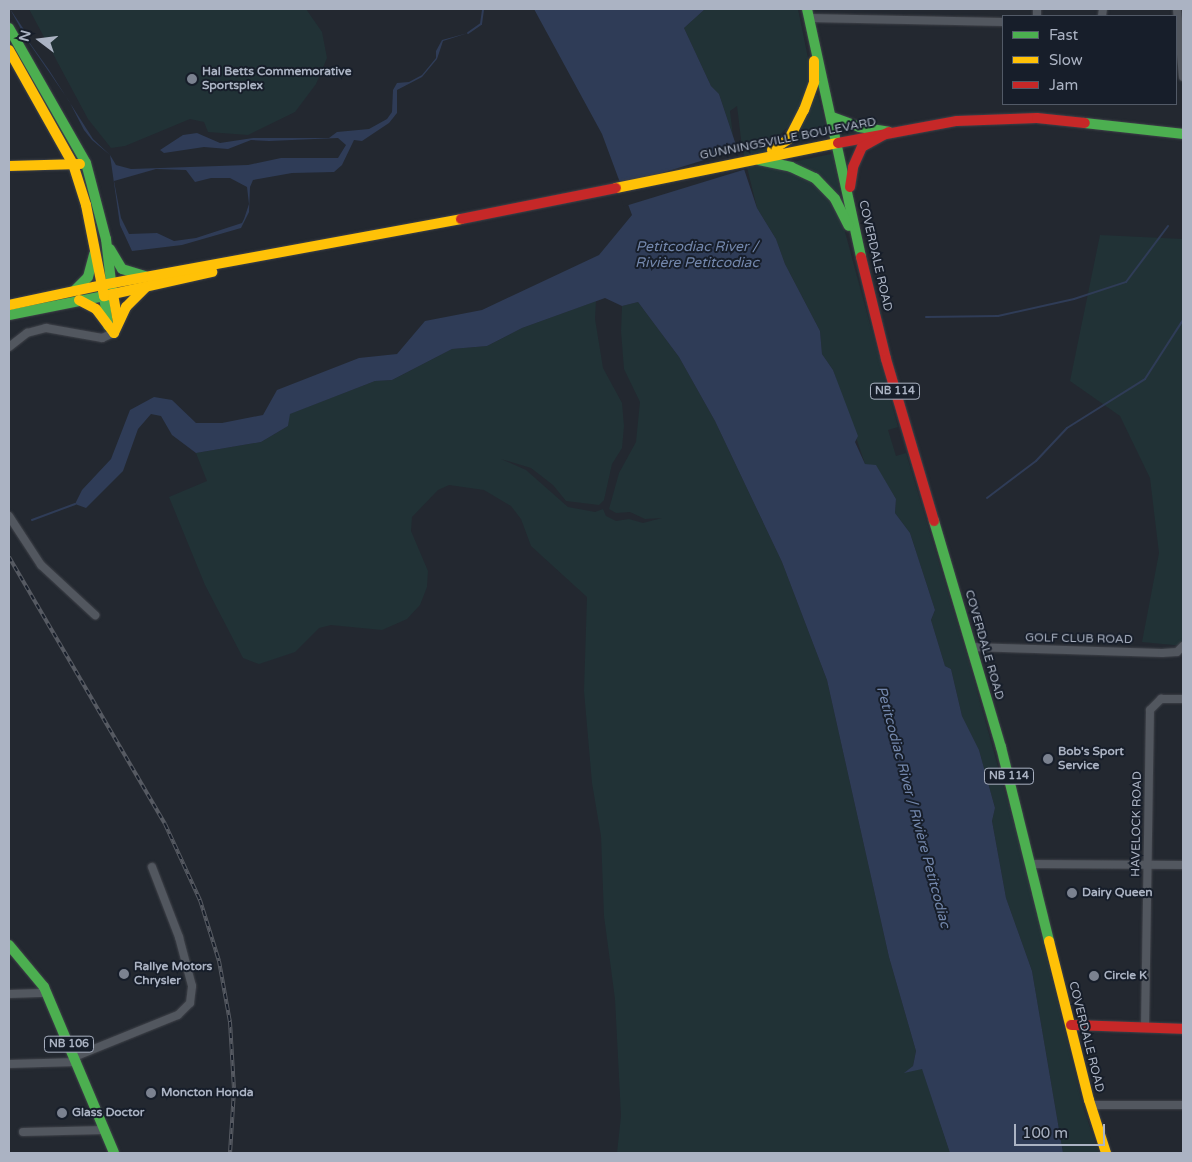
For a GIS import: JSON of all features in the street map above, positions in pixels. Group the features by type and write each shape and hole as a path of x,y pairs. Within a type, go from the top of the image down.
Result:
{"main road":[{"name":"NB 114","path":"808,14 838,143"},
{"path":"9,28 86,163 106,239 122,268 147,281 131,299 114,327"},
{"path":"779,151 789,139 809,98 814,74 814,41"},
{"path":"9,50 73,164 114,327"},
{"path":"832,117 859,127 889,132"},
{"name":"GUNNINGSVILLE BOULEVARD","path":"76,295 752,159 779,151 838,143 889,132 957,121 1037,118 1183,134"},
{"path":"849,201 852,173 860,151 870,140 889,132"},
{"name":"COVERDALE ROAD","path":"838,143 856,242 901,410 1032,864 1090,1105 1106,1153"},
{"path":"752,159 782,164 809,174 827,188 839,204 856,242"},
{"path":"9,166 86,163"},
{"path":"104,290 106,239"},
{"path":"9,315 76,295 88,277 92,266 94,246"},
{"path":"9,305 76,295 96,309 114,327"},
{"name":"NB 106","path":"9,945 29,965 47,994 114,1153"},
{"path":"1070,1026 1183,1029"}],"street":[{"path":"1177,9 1178,37 1183,76"},
{"path":"808,14 1002,22"},
{"path":"9,347 27,333 46,328 102,338 114,327"},
{"path":"9,516 41,565 95,615"},
{"name":"GOLF CLUB ROAD","path":"971,648 1162,653 1177,652 1183,646"},
{"name":"HAVELOCK ROAD","path":"1145,1028 1150,710 1161,699 1183,699"},
{"path":"1032,864 1183,866"},
{"path":"9,1064 76,1059 178,1015 190,1002 192,986 180,937 152,867"},
{"path":"9,994 47,994"},
{"path":"1090,1105 1183,1105"},
{"path":"23,1132 105,1130"}],"shaded area":[{"name":"Hal Betts Commemorative Sportsplex","path":"29,9 306,9 322,32 327,58 316,84 295,112 248,135 208,132 204,122 190,119 125,146 111,148 88,119"},
{"path":"705,9 798,9 809,63 808,90 790,125 776,138 775,134 771,137 778,168 810,179 825,192 842,221 898,427 888,430 896,456 906,453 970,666 1015,828 1084,1110 1099,1153 1063,1153 1032,971 1006,898 992,821 995,808 979,750 962,716 951,669 945,666 931,620 935,610 910,533 895,513 896,499 876,466 865,464 833,370 822,354 820,331 785,264 776,239 757,208 742,147 737,106 730,111 733,136 719,94 711,86 684,28"},
{"path":"816,95 818,95 828,134 794,142"},
{"path":"831,154 833,156 842,203 793,162"},
{"path":"1100,235 1183,239 1183,646 1142,642 1159,553 1150,478 1120,416 1070,381"},
{"path":"596,301 595,319 603,368 622,403 624,426 622,448 612,464 604,500 599,505 566,501 553,485 531,468 501,459 526,470 568,507 595,512 603,509 606,516 616,521 629,519 643,523 662,518 645,519 630,512 616,513 609,509 619,473 636,442 640,402 624,369 621,331 622,306 638,302 679,357 715,421 782,562 827,680 889,957 916,1051 913,1066 906,1072 922,1068 950,1153 617,1153 621,1116 615,999 604,916 601,836 592,783 584,691 587,597 531,546 521,519 511,506 484,490 449,485 438,490 412,517 411,531 428,571 427,587 420,605 407,619 382,630 331,625 319,628 295,652 259,664 243,658 205,585 169,497 207,481 196,453 261,442 288,426 289,414 375,381 392,380 452,349 487,346 522,328"}],"water":[{"path":"10,9 25,31 27,39 66,96 27,40"},
{"name":"Petitcodiac River / Rivière Petitcodiac","path":"534,9 705,9 684,28 711,86 719,94 757,208 776,239 785,264 820,331 822,354 833,370 858,436 855,442 865,464 876,465 896,499 895,513 910,533 935,610 931,620 945,666 951,669 962,716 979,750 995,808 992,821 1006,898 1032,971 1063,1153 950,1153 922,1069 904,1073 913,1066 916,1051 889,957 827,680 782,562 715,421 679,357 638,302 622,306 605,298 522,328 487,346 452,349 392,380 375,381 290,414 288,426 261,442 196,453 172,435 161,416 151,414 138,429 123,471 86,508 75,504 82,490 111,459 130,410 154,397 172,400 196,423 222,423 263,415 277,390 359,358 397,354 425,321 482,310 599,255 632,215 602,134"},
{"path":"468,33 443,41 437,59 422,77 397,90 397,113 389,123 362,141 354,140 342,165 334,172 292,173 253,180 250,187 249,212 241,228 182,245 132,251 120,225 110,155 116,165 131,169 248,165 281,158 338,158 346,145 338,138 251,140 228,149 204,147 164,153 160,150 183,135 197,133 220,143 253,138 329,138 337,132 369,129 387,119 392,112 393,90 397,83 409,82 422,75 436,58 436,51 442,40","holes":["156,169 186,170 195,182 211,178 230,178 247,187 249,204 242,223 196,238 174,241 157,233 129,234 121,218 114,181"]},
{"path":"70,103 93,139 110,155 92,140 84,130"}],"pier":[{"path":"740,149 746,169 624,207 618,186"}],"waterway":[{"path":"468,33 481,24 483,9"},
{"path":"926,317 998,316 1074,299 1126,282 1168,226"},
{"path":"987,498 1036,461 1067,428 1145,379 1183,320"},
{"path":"32,520 75,504"}],"railway":[{"path":"9,557 165,824 200,900 219,961 230,1022 234,1090 230,1153"}],"traffic: fast":[{"path":"807,9 861,257"},
{"path":"9,28 86,163 106,239 112,290"},
{"path":"832,117 859,127 889,132"},
{"path":"1085,123 1183,134"},
{"path":"759,160 791,167 815,178 835,199 849,226"},
{"path":"110,249 122,269 145,276"},
{"path":"75,290 88,277 94,254"},
{"path":"9,315 104,296 108,326"},
{"path":"934,521 1001,747 1049,941"},
{"path":"9,945 44,987 114,1153"}],"traffic: slow":[{"path":"9,50 73,164 86,205 104,296 212,272"},
{"path":"772,150 789,139 804,110 814,82 814,61"},
{"path":"616,188 838,143"},
{"path":"9,166 80,164"},
{"path":"102,285 461,219"},
{"path":"9,305 102,285"},
{"path":"79,300 96,309 114,333 126,307 145,288"},
{"path":"113,294 118,322"},
{"path":"1049,941 1089,1100 1106,1153"}],"traffic: jam":[{"path":"838,143 957,121 1037,118 1085,123"},
{"path":"850,187 853,167 862,147 889,132"},
{"path":"461,219 616,188"},
{"path":"861,257 886,359 934,521"},
{"path":"1071,1025 1183,1029"}],"place":[{"name":"Hal Betts Commemorative Sportsplex","path":"192,79"},
{"name":"Bob's Sport Service","path":"1048,759"},
{"name":"Dairy Queen","path":"1072,893"},
{"name":"Rallye Motors Chrysler","path":"124,974"},
{"name":"Circle K","path":"1094,976"},
{"name":"Moncton Honda","path":"151,1093"},
{"name":"Glass Doctor","path":"62,1113"}]}
